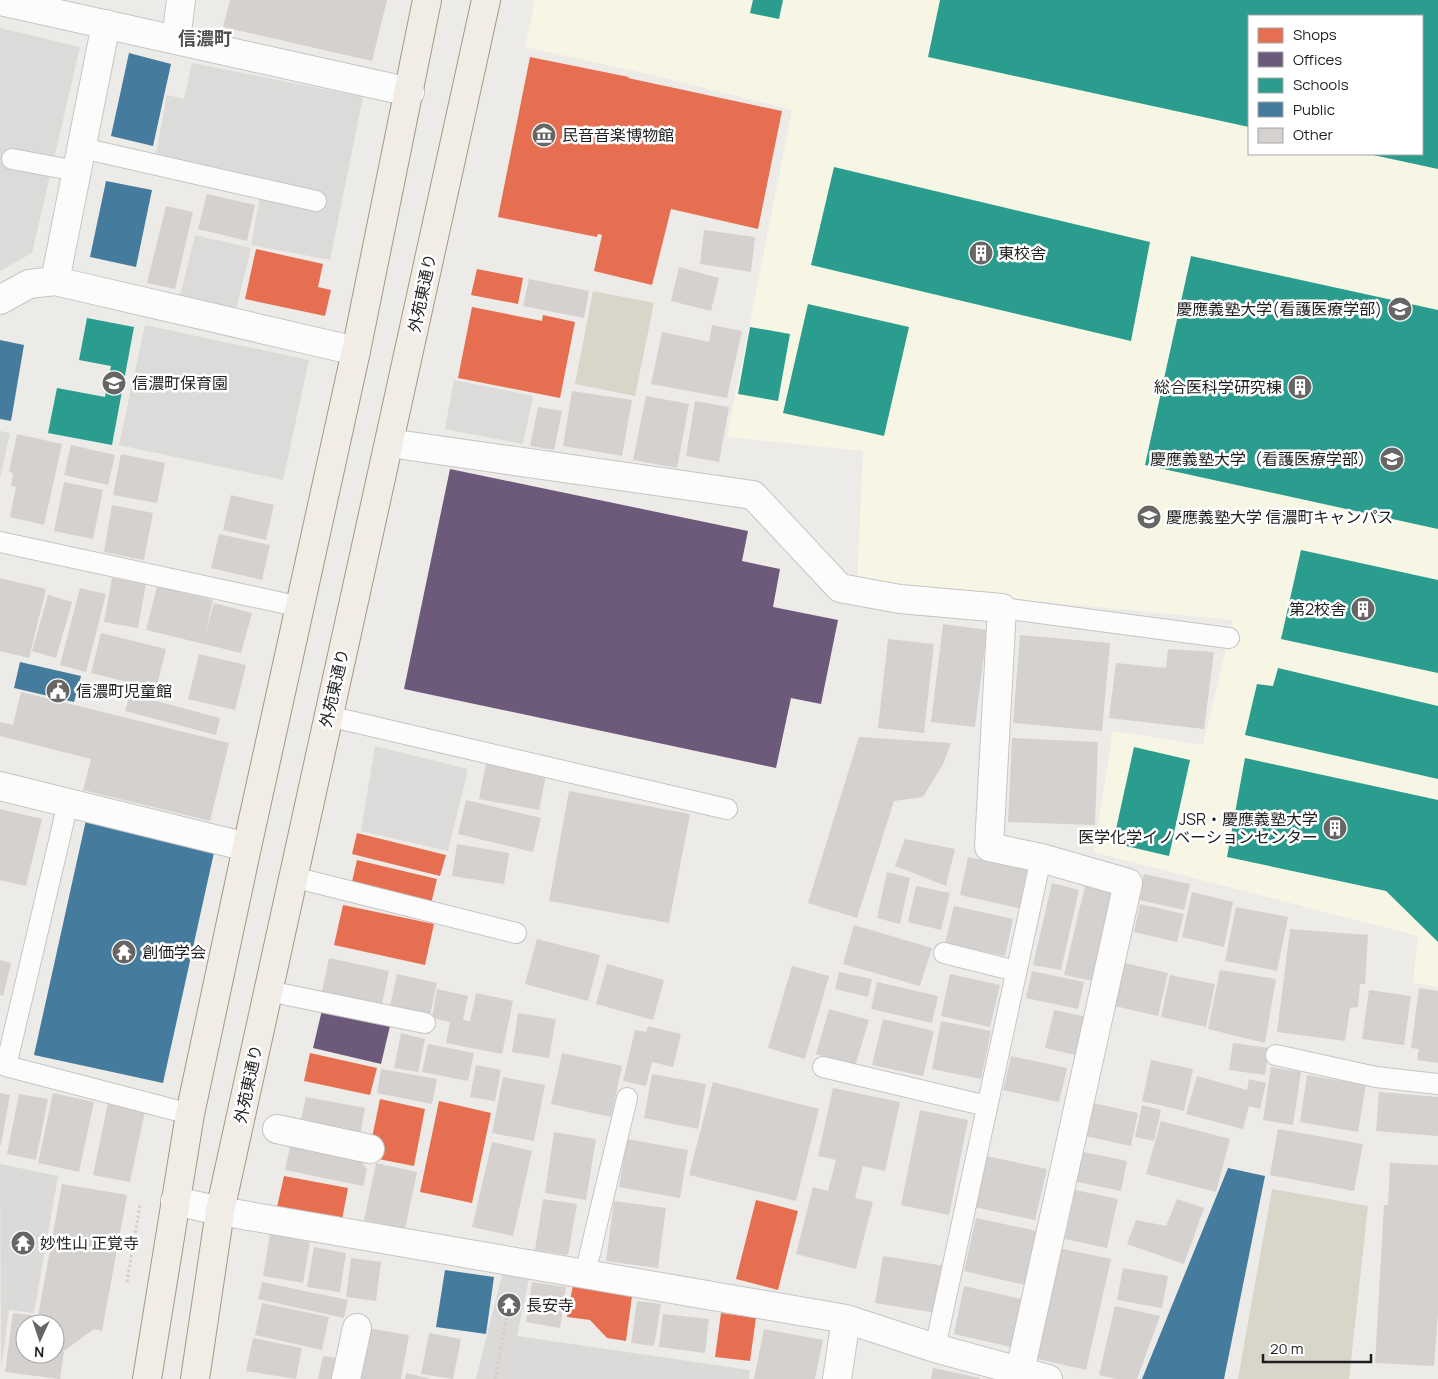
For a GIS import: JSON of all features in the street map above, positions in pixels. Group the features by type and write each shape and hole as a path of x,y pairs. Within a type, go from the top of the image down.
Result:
{"main road":[{"path":"147,1379 190,1114 356,351 410,92 427,0"},
{"name":"外苑東通り","path":"195,1379 220,1211 486,0"}],"street":[{"path":"176,40 181,0"},
{"path":"0,1 410,92"},
{"path":"55,281 106,24"},
{"path":"0,300 29,284 55,281 356,351"},
{"path":"389,443 753,495 840,588 900,599 1002,608 989,847 1041,858 1128,883 1020,1371"},
{"path":"0,786 247,846"},
{"path":"277,1129 370,1149"},
{"path":"175,1201 220,1211 846,1319 935,1348 1048,1379"},
{"path":"837,1379 846,1319"},
{"path":"346,1379 356,1328"}],"lane":[{"path":"12,159 79,160 316,201"},
{"path":"0,542 300,607"},
{"path":"1002,608 1229,638"},
{"path":"328,716 728,809"},
{"path":"68,803 3,1066 190,1114"},
{"path":"935,1348 1041,858"},
{"path":"293,877 516,933"},
{"path":"944,953 1016,971"},
{"path":"268,991 425,1023"},
{"path":"1276,1055 1376,1077 1438,1084"},
{"path":"823,1067 988,1106"},
{"path":"586,1274 627,1098"}],"path":[{"path":"495,1379 517,1262"}],"shaded area":[{"name":"慶應義塾大学 信濃町キャンパス","path":"535,0 1438,0 1438,987 1413,983 1418,936 1094,852 1113,731 1203,745 1233,620 857,584 863,451 727,437 792,110 644,73 525,47"},
{"path":"0,28 80,47 32,253 0,271"},
{"path":"192,63 363,97 330,260 251,245 260,197 152,175 167,95 184,99"},
{"path":"195,235 251,248 236,309 180,296"},
{"path":"593,291 654,303 635,396 575,384"},
{"path":"145,325 309,360 283,480 119,445"},
{"path":"454,380 533,396 523,444 445,429"},
{"path":"0,431 10,433 0,479"},
{"path":"375,746 468,769 448,851 361,831"},
{"name":"妙性山 正覚寺","path":"0,1164 58,1176 34,1313 9,1310 1,1370"},
{"path":"1272,1189 1368,1206 1349,1379 1238,1379"},
{"name":"長安寺","path":"503,1271 530,1274 517,1336 750,1370 749,1379 476,1379"}],"building: Shops":[{"path":"530,57 782,111 758,229 671,209 652,285 594,271 602,235 598,234 597,237 498,217"},
{"path":"256,249 323,264 318,287 331,290 325,316 245,299"},
{"path":"477,269 523,278 518,304 471,295"},
{"path":"472,307 542,321 543,315 575,322 560,398 458,378"},
{"path":"357,833 446,855 440,876 352,854"},
{"path":"357,860 437,879 431,904 351,886"},
{"path":"343,905 434,924 425,965 334,945"},
{"path":"310,1053 377,1068 370,1095 304,1081"},
{"path":"380,1099 425,1109 414,1166 368,1157"},
{"path":"439,1101 491,1113 472,1203 420,1192"},
{"path":"284,1176 348,1188 342,1220 277,1207"},
{"path":"756,1200 798,1211 778,1290 736,1279"},
{"path":"573,1285 632,1296 626,1341 607,1338 590,1320 567,1317"},
{"path":"721,1313 756,1318 750,1361 715,1357"}],"building: Offices":[{"path":"450,469 748,531 742,561 780,569 773,607 838,620 821,704 791,698 776,768 404,689"},
{"path":"322,1010 390,1026 381,1064 313,1048"}],"building: Schools":[{"path":"753,0 783,0 779,19 750,13"},
{"path":"940,0 1438,0 1438,169 1373,155 1423,155 1423,15 1248,15 1248,127 928,57"},
{"name":"東校舎","path":"834,167 1150,242 1131,341 811,265"},
{"name":"総合医科学研究棟","path":"1191,256 1438,310 1438,529 1145,465"},
{"path":"808,304 909,327 884,436 783,413"},
{"path":"87,318 134,327 112,445 48,433 57,388 105,397 111,366 79,360"},
{"path":"750,327 790,334 778,401 738,394"},
{"name":"第2校舎","path":"1301,550 1438,580 1438,673 1281,639"},
{"path":"1278,668 1438,706 1438,779 1245,735 1257,684 1273,686"},
{"path":"1134,747 1190,760 1169,856 1113,843"},
{"name":"JSR・慶應義塾大学 医学化学イノベーションセンター","path":"1245,758 1438,800 1438,942 1386,891 1227,857"}],"building: Public":[{"path":"129,53 171,64 153,146 111,136"},
{"path":"106,181 152,190 136,267 90,257"},
{"path":"0,340 24,345 11,421 0,419"},
{"path":"20,662 81,676 74,702 14,688"},
{"name":"創価学会","path":"86,820 215,848 163,1083 34,1055"},
{"path":"1228,1168 1265,1176 1224,1379 1142,1379"},
{"path":"445,1270 494,1277 486,1334 436,1327"}],"building: Other":[{"path":"230,0 387,0 372,61 223,27"},
{"path":"207,194 255,205 247,241 198,229"},
{"path":"166,206 193,212 175,289 147,283"},
{"path":"704,230 755,237 751,272 700,264"},
{"path":"679,267 719,278 711,311 671,301"},
{"path":"529,279 589,291 584,318 523,306"},
{"path":"712,325 742,331 727,398 651,384 662,332 709,342"},
{"path":"572,391 632,400 622,456 563,446"},
{"path":"646,396 689,404 677,468 633,460"},
{"path":"695,401 729,407 719,462 686,456"},
{"path":"538,407 562,411 554,450 530,446"},
{"path":"17,434 62,444 44,525 10,517 16,487 11,486 13,473 9,472"},
{"path":"71,445 115,455 108,485 64,475"},
{"path":"121,454 165,463 157,503 113,495"},
{"path":"64,482 103,490 93,539 54,531"},
{"path":"231,495 274,505 266,540 223,530"},
{"path":"112,505 153,513 144,560 104,552"},
{"path":"219,534 270,545 262,580 211,568"},
{"path":"0,578 46,589 29,658 0,651"},
{"path":"112,578 146,584 138,628 104,622"},
{"path":"157,586 213,600 205,635 214,603 252,613 241,653 146,630"},
{"path":"80,588 106,594 86,672 60,665"},
{"path":"48,595 72,602 56,658 32,651"},
{"path":"943,624 987,630 975,727 931,722"},
{"path":"101,633 166,649 156,689 91,673"},
{"path":"1020,635 1110,643 1102,731 1013,723"},
{"path":"888,639 934,644 924,733 878,728"},
{"path":"1168,649 1214,652 1204,729 1109,718 1116,663 1166,668"},
{"path":"199,654 246,665 235,710 188,699"},
{"path":"21,692 229,743 210,821 83,790 91,759 0,736 0,722 13,725"},
{"path":"130,694 220,718 216,735 125,711"},
{"path":"859,737 951,743 943,764 923,797 894,801 857,918 808,903"},
{"path":"1012,738 1098,742 1095,825 1008,822"},
{"path":"486,763 546,775 539,810 479,799"},
{"path":"569,791 690,814 669,923 549,901"},
{"path":"466,800 541,818 533,852 458,834"},
{"path":"0,809 42,819 26,886 0,880"},
{"path":"905,839 955,849 946,886 895,866"},
{"path":"457,844 509,853 504,884 452,876"},
{"path":"968,857 1030,870 1022,909 960,895"},
{"path":"887,872 910,878 900,924 877,918"},
{"path":"1144,874 1190,884 1184,910 1139,900"},
{"path":"1052,883 1079,890 1061,970 1033,965"},
{"path":"916,886 950,893 941,930 908,922"},
{"path":"1085,886 1112,892 1092,981 1064,975"},
{"path":"1192,892 1233,902 1224,947 1182,937"},
{"path":"1140,904 1184,914 1177,942 1134,932"},
{"path":"954,906 1013,919 1005,956 945,943"},
{"path":"1236,907 1288,917 1277,971 1225,961"},
{"path":"854,925 932,948 920,986 843,964"},
{"path":"1290,929 1368,935 1365,984 1360,984 1358,1007 1350,1008 1345,1041 1277,1032"},
{"path":"537,939 600,955 588,1001 525,984"},
{"path":"329,958 389,971 382,1004 322,992"},
{"path":"0,960 11,963 3,996 0,995"},
{"path":"1125,963 1168,973 1158,1016 1115,1006"},
{"path":"607,964 664,980 653,1020 596,1004"},
{"path":"792,966 829,976 805,1059 768,1048"},
{"path":"1220,970 1276,979 1265,1043 1208,1029"},
{"path":"1032,971 1084,982 1078,1009 1026,998"},
{"path":"839,972 872,979 868,997 835,989"},
{"path":"397,974 437,983 430,1015 390,1006"},
{"path":"950,974 1000,985 990,1027 941,1016"},
{"path":"1170,975 1215,984 1206,1027 1161,1017"},
{"path":"877,982 938,996 932,1023 871,1009"},
{"path":"1419,988 1438,991 1438,1063 1417,1060 1419,1049 1411,1048"},
{"path":"437,989 468,996 463,1020 470,1021 476,993 513,1001 502,1054 446,1043 450,1022 432,1018"},
{"path":"1369,990 1411,996 1404,1045 1362,1039"},
{"path":"829,1009 869,1020 855,1066 816,1054"},
{"path":"1054,1010 1087,1017 1079,1056 1045,1048"},
{"path":"518,1013 556,1019 549,1058 512,1052"},
{"path":"883,1019 934,1031 923,1076 872,1065"},
{"path":"941,1021 991,1031 981,1079 932,1069"},
{"path":"648,1026 681,1034 673,1067 652,1062 646,1086 623,1081 635,1030 646,1032"},
{"path":"401,1033 425,1039 418,1072 394,1068"},
{"path":"1233,1043 1269,1048 1265,1075 1229,1070"},
{"path":"428,1044 474,1053 468,1081 422,1072"},
{"path":"562,1053 622,1066 611,1117 551,1104"},
{"path":"1011,1056 1067,1068 1059,1102 1003,1090"},
{"path":"1151,1060 1193,1069 1184,1111 1142,1101"},
{"path":"476,1065 501,1070 495,1101 470,1097"},
{"path":"1271,1067 1301,1072 1293,1125 1263,1120"},
{"path":"381,1069 437,1079 432,1104 377,1093"},
{"path":"652,1074 706,1084 698,1129 644,1118"},
{"path":"1307,1075 1366,1085 1358,1132 1300,1122"},
{"path":"1197,1076 1247,1090 1249,1079 1266,1083 1260,1109 1249,1106 1243,1129 1186,1114"},
{"path":"503,1077 545,1085 534,1141 492,1133"},
{"path":"713,1082 819,1109 796,1201 689,1175"},
{"path":"833,1088 900,1102 885,1171 863,1166 855,1198 873,1202 856,1269 796,1254 813,1187 828,1191 836,1160 818,1156"},
{"path":"1379,1092 1438,1097 1438,1136 1376,1131"},
{"path":"0,1093 10,1095 1,1145 0,1145"},
{"path":"53,1093 94,1102 79,1172 38,1163"},
{"path":"19,1094 48,1099 36,1160 7,1154"},
{"path":"306,1097 365,1108 359,1140 299,1128"},
{"path":"108,1103 145,1111 130,1182 93,1175"},
{"path":"1093,1103 1138,1113 1131,1146 1085,1136"},
{"path":"1142,1105 1161,1110 1154,1141 1135,1137"},
{"path":"920,1110 968,1120 949,1215 901,1205"},
{"path":"1161,1121 1230,1139 1216,1192 1146,1174"},
{"path":"1278,1129 1363,1144 1354,1191 1270,1175"},
{"path":"554,1132 596,1139 586,1200 545,1193"},
{"path":"292,1138 354,1150 367,1170 363,1186 285,1170"},
{"path":"627,1139 688,1150 680,1198 619,1187"},
{"path":"492,1142 532,1151 513,1236 472,1227"},
{"path":"1079,1151 1127,1161 1121,1191 1073,1181"},
{"path":"986,1156 1047,1169 1035,1220 974,1207"},
{"path":"376,1163 417,1172 405,1229 364,1220"},
{"path":"1390,1163 1438,1165 1438,1312 1434,1366 1375,1363 1384,1205 1388,1205"},
{"path":"62,1184 127,1195 102,1331 94,1329 65,1350 65,1314 38,1314"},
{"path":"1075,1190 1118,1199 1107,1248 1065,1239"},
{"path":"543,1199 577,1204 568,1255 535,1250"},
{"path":"1177,1199 1204,1208 1184,1264 1127,1244 1136,1220 1166,1226"},
{"path":"614,1201 666,1208 658,1268 606,1261"},
{"path":"976,1218 1037,1231 1025,1285 964,1271"},
{"path":"270,1234 310,1242 303,1283 263,1276"},
{"path":"314,1247 346,1253 340,1292 307,1287"},
{"path":"1058,1248 1111,1259 1086,1370 1034,1358"},
{"path":"883,1256 945,1266 936,1313 875,1303"},
{"path":"351,1258 381,1262 376,1301 346,1297"},
{"path":"1123,1268 1168,1276 1162,1308 1117,1300"},
{"path":"262,1282 348,1300 344,1318 258,1299"},
{"path":"532,1282 566,1287 560,1328 526,1322"},
{"path":"964,1286 1021,1299 1011,1347 954,1334"},
{"path":"637,1301 661,1304 654,1346 631,1343"},
{"path":"262,1303 329,1317 322,1350 255,1335"},
{"path":"1115,1306 1160,1316 1137,1379 1116,1379 1099,1375"},
{"path":"13,1313 21,1314 15,1314 15,1364 62,1364 60,1379 5,1372"},
{"path":"663,1314 709,1319 705,1353 659,1347"},
{"path":"367,1328 409,1335 401,1379 358,1379"},
{"path":"764,1329 823,1340 815,1379 754,1379"},
{"path":"429,1333 461,1339 453,1379 421,1374"},
{"path":"253,1338 302,1348 296,1379 246,1371"},
{"path":"323,1356 341,1359 337,1379 318,1379"},
{"path":"933,1368 980,1378 980,1379 931,1379"},
{"path":"406,1373 428,1378 428,1379 405,1379"}],"place":[{"name":"民音音楽博物館","path":"544,135"},
{"name":"東校舎","path":"981,253"},
{"name":"慶應義塾大学(看護医療学部)","path":"1400,309"},
{"name":"信濃町保育園","path":"114,383"},
{"name":"総合医科学研究棟","path":"1300,387"},
{"name":"慶應義塾大学（看護医療学部）","path":"1392,459"},
{"name":"慶應義塾大学 信濃町キャンパス","path":"1149,517"},
{"name":"第2校舎","path":"1363,609"},
{"name":"信濃町児童館","path":"58,691"},
{"name":"JSR・慶應義塾大学 医学化学イノベーションセンター","path":"1335,828"},
{"name":"創価学会","path":"124,952"},
{"name":"妙性山 正覚寺","path":"23,1243"},
{"name":"長安寺","path":"509,1305"}],"district":[{"name":"信濃町","path":"205,38"}]}
